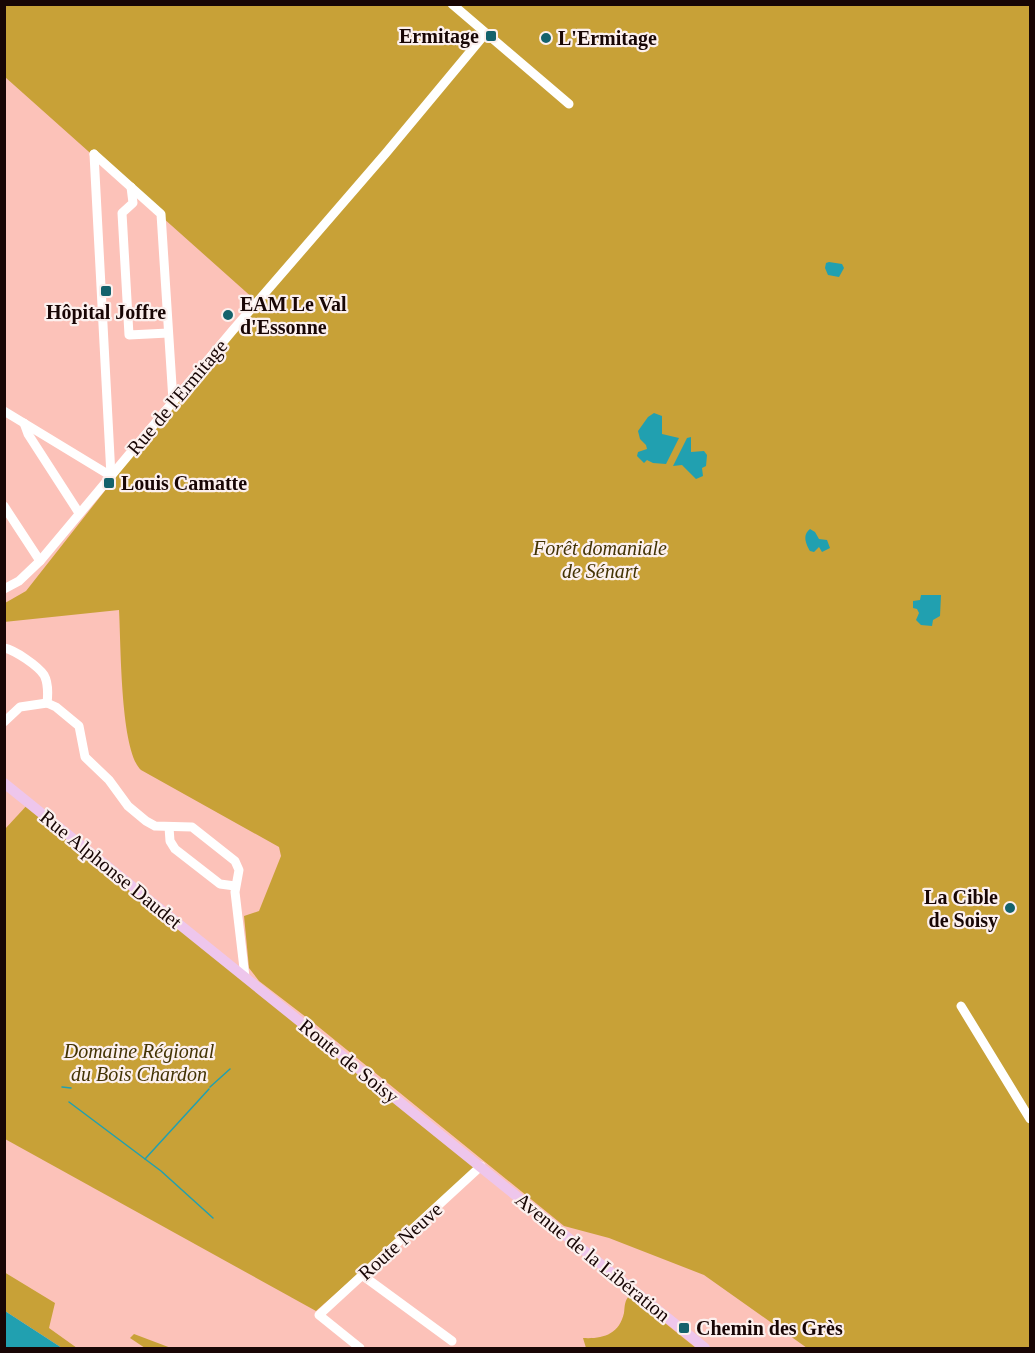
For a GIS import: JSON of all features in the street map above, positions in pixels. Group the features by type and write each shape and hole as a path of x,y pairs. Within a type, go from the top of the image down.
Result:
{"main road":[{"name":"Rue Alphonse Daudet","path":"4,783 218,955"},
{"name":"Route de Soisy","path":"218,955 481,1166"},
{"name":"Avenue de la Libération","path":"481,1166 705,1348"}],"street":[{"path":"452,4 569,104"},
{"name":"Rue de l'Ermitage","path":"4,589 19,581 40,561 485,34"},
{"path":"111,476 94,154 161,214 173,401"},
{"path":"131,187 133,202 122,213 129,335 168,333"},
{"path":"4,411 111,476"},
{"path":"24,423 28,434 79,513"},
{"path":"4,506 40,561"},
{"path":"4,648 15,651 43,674 47,704"},
{"path":"4,722 20,707 47,704 56,707 79,726 85,757 109,780 123,801 150,823 169,827 192,827 236,861 238,870 235,886 245,976"},
{"path":"169,827 170,841 175,849 220,885 235,886"},
{"path":"961,1006 1030,1119"},
{"name":"Route Neuve","path":"360,1348 319,1315 481,1166"},
{"path":"362,1275 452,1341"}],"green space":[{"name":"Forêt domaniale de Sénart","path":"4,5 1030,5 1030,1348 807,1348 704,1275 609,1238 564,1226 259,981 249,968 244,916 259,911 281,856 279,847 141,770 134,759 125,719 119,610 4,622 5,603 26,591 255,300 5,77"},
{"name":"Domaine Régional du Bois Chardon","path":"29,803 481,1166 316,1311 5,1139 5,829"},
{"path":"4,1272 55,1303 49,1328 77,1348 62,1348 5,1311"},
{"path":"630,1295 696,1348 586,1348 583,1338 597,1338 614,1331 622,1320 626,1301"},
{"path":"134,1334 171,1348 145,1348 130,1338"}],"water":[{"path":"826,263 842,264 844,268 839,277 828,275 825,268"},
{"path":"654,413 662,416 662,434 679,438 666,464 647,460 644,463 637,456 638,452 647,449 638,431 648,417"},
{"path":"691,437 691,452 704,451 707,455 706,466 702,468 703,476 696,479 682,465 673,466 687,438"},
{"path":"810,529 819,539 827,540 830,548 822,552 819,547 814,552 810,551 805,537"},
{"path":"921,595 941,595 940,616 933,620 932,626 921,625 916,620 919,613 913,608 913,601 920,600"},
{"path":"5,1311 62,1348 5,1348"}],"waterway":[{"path":"210,1087 230,1069"},
{"path":"62,1087 71,1088"},
{"path":"145,1159 209,1089"},
{"path":"69,1102 161,1171 213,1218"}],"place":[{"name":"Ermitage","path":"491,36"},
{"name":"L'Ermitage","path":"546,38"},
{"name":"Hôpital Joffre","path":"106,291"},
{"name":"EAM Le Val d'Essonne","path":"228,315"},
{"name":"Louis Camatte","path":"109,483"},
{"name":"La Cible de Soisy","path":"1010,908"},
{"name":"Chemin des Grès","path":"684,1328"}]}
